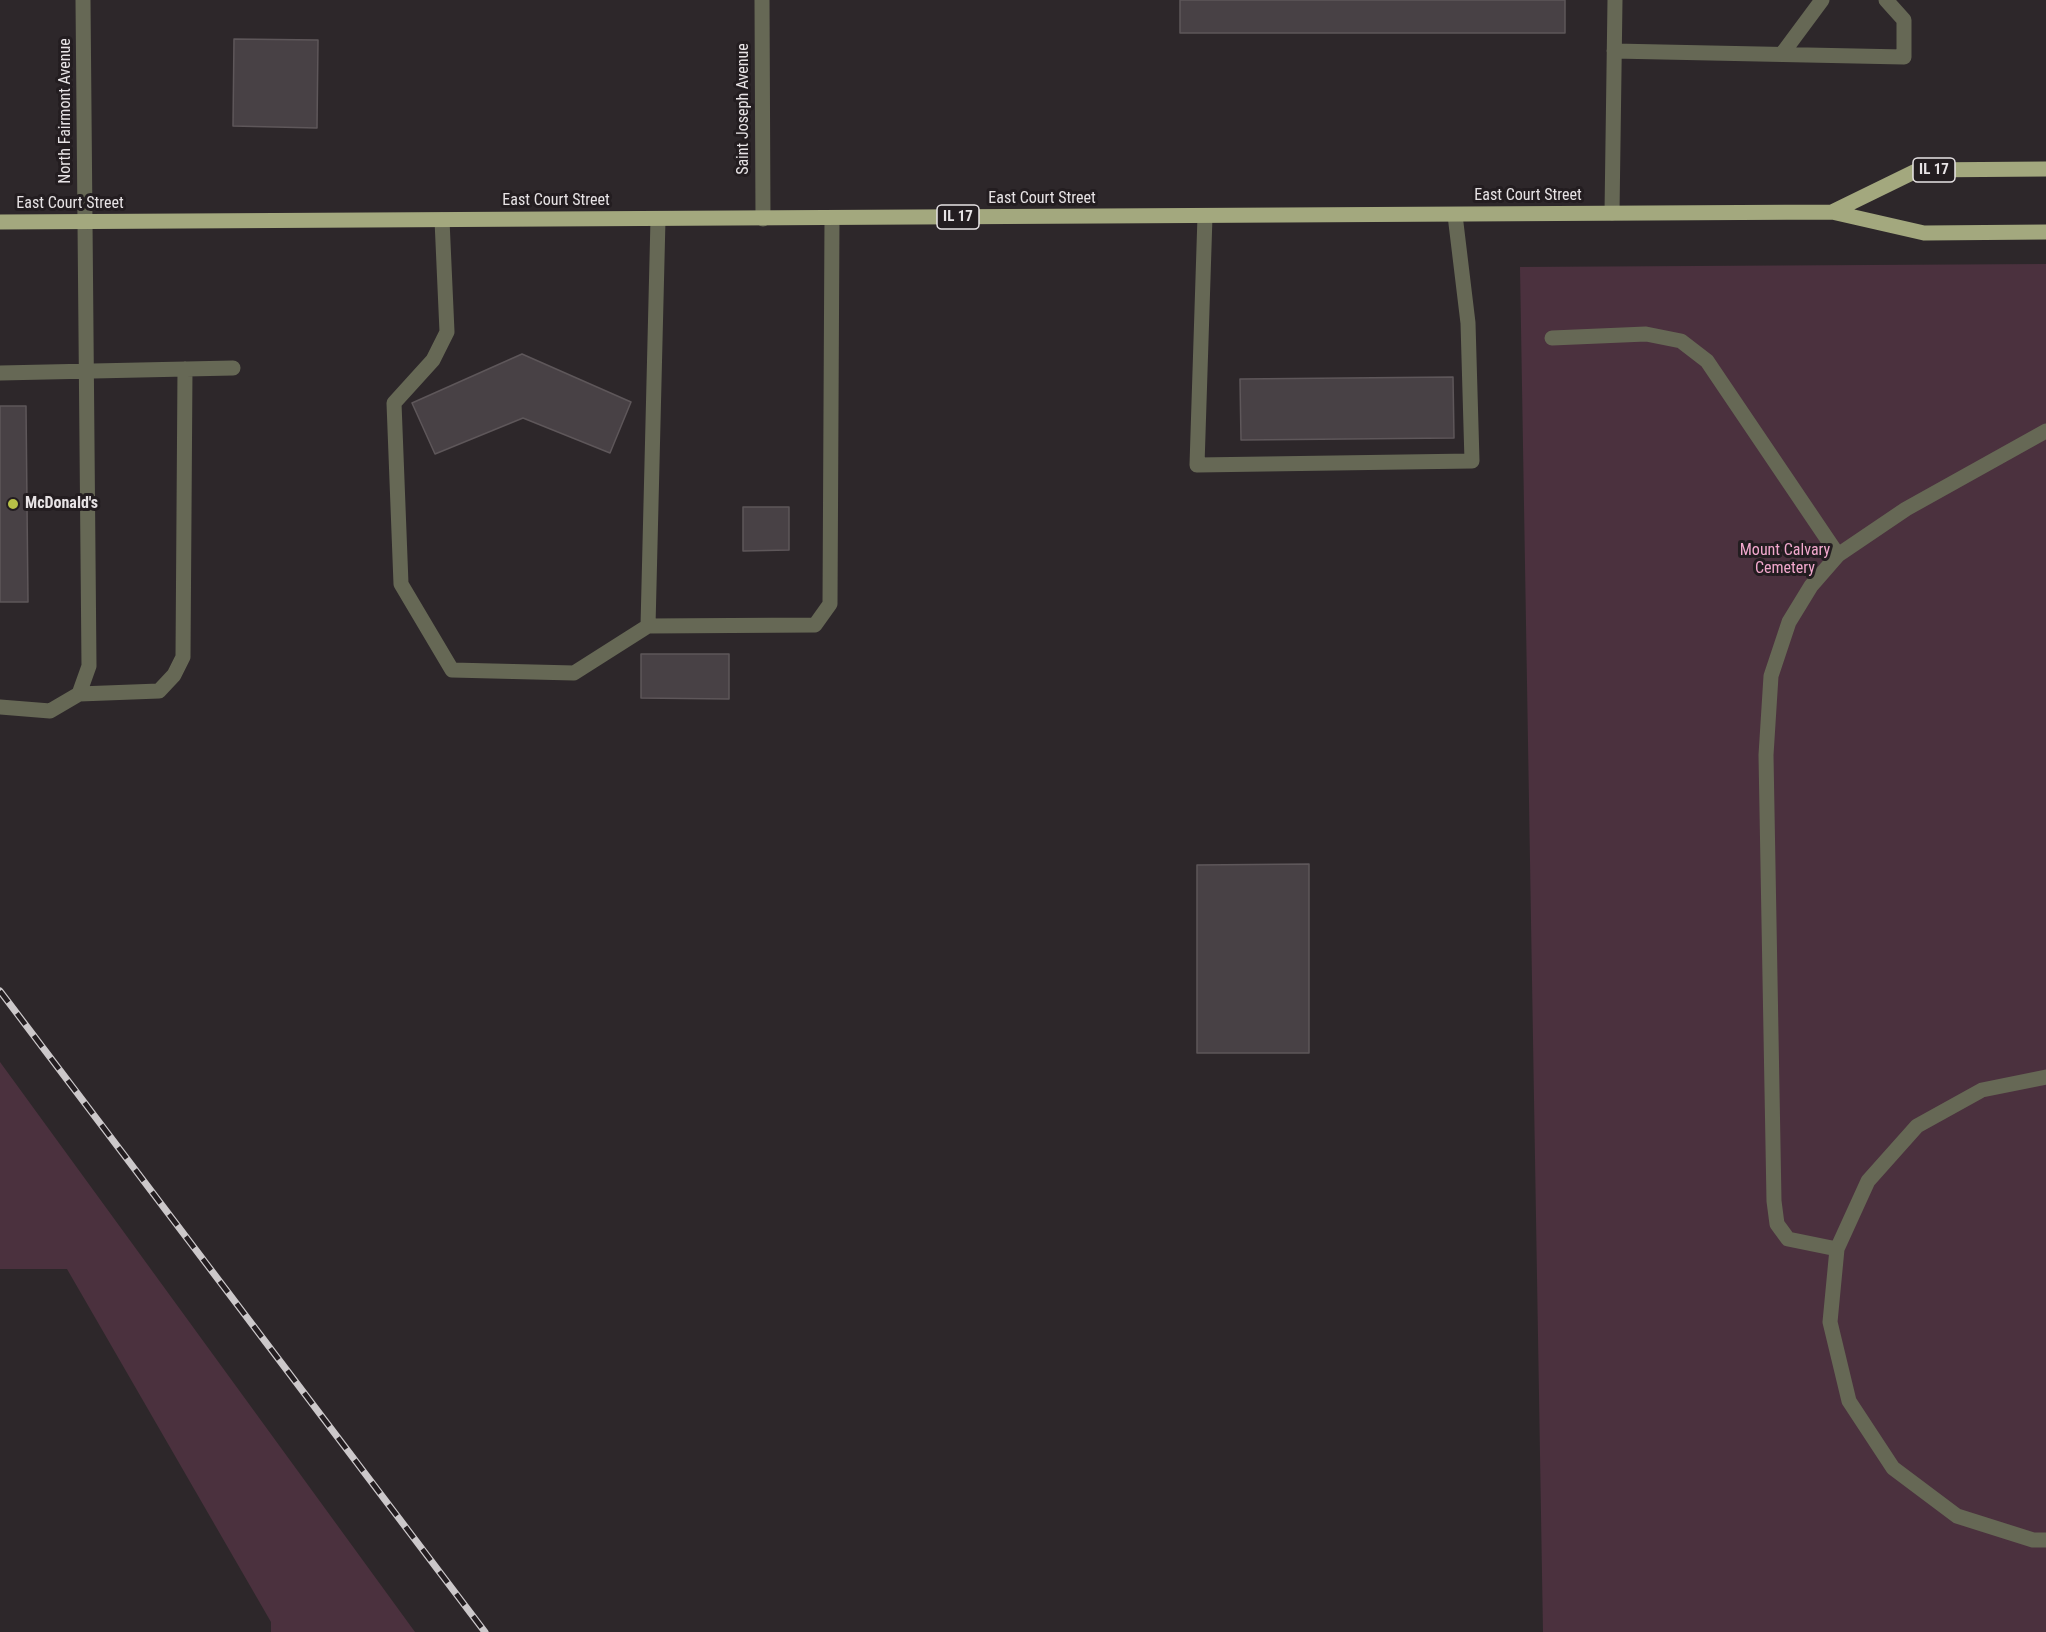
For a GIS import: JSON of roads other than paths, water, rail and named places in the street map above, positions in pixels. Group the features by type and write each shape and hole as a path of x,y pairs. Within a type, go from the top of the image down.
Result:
{"main road":[{"name":"IL 17","path":"1832,212 1918,170 2046,169"},
{"name":"East Court Street","path":"0,222 1832,212 1924,233 2046,232"}],"street":[{"name":"North Fairmont Avenue","path":"79,694 89,666 83,0"},
{"name":"Saint Joseph Avenue","path":"762,0 763,219"},
{"path":"1612,213 1615,0"},
{"path":"1782,54 1822,0"},
{"path":"1614,51 1904,57 1904,20 1886,0"},
{"path":"1205,216 1197,465 1472,461 1468,323 1455,215"},
{"path":"442,220 447,332 433,360 394,403 401,584 452,669 574,673 648,626 815,625 830,604 832,218"},
{"path":"648,626 658,219"},
{"path":"1552,338 1646,334 1681,341 1707,361 1838,555"},
{"path":"0,373 232,368"},
{"path":"0,707 50,711 79,694 159,691 174,675 183,657 185,369"},
{"path":"1837,1249 1788,1239 1777,1224 1774,1189 1766,755 1771,676 1789,622 1811,586 1838,555 1906,509 2046,431"},
{"path":"2046,1077 1982,1090 1917,1126 1868,1181 1837,1249 1830,1322 1849,1401 1893,1468 1957,1516 2033,1540 2046,1540"}],"railway":[{"path":"0,991 485,1632"}],"place":[{"name":"McDonald's","path":"13,504"}],"park label":[{"name":"Mount Calvary Cemetery","path":"1785,560"}]}
